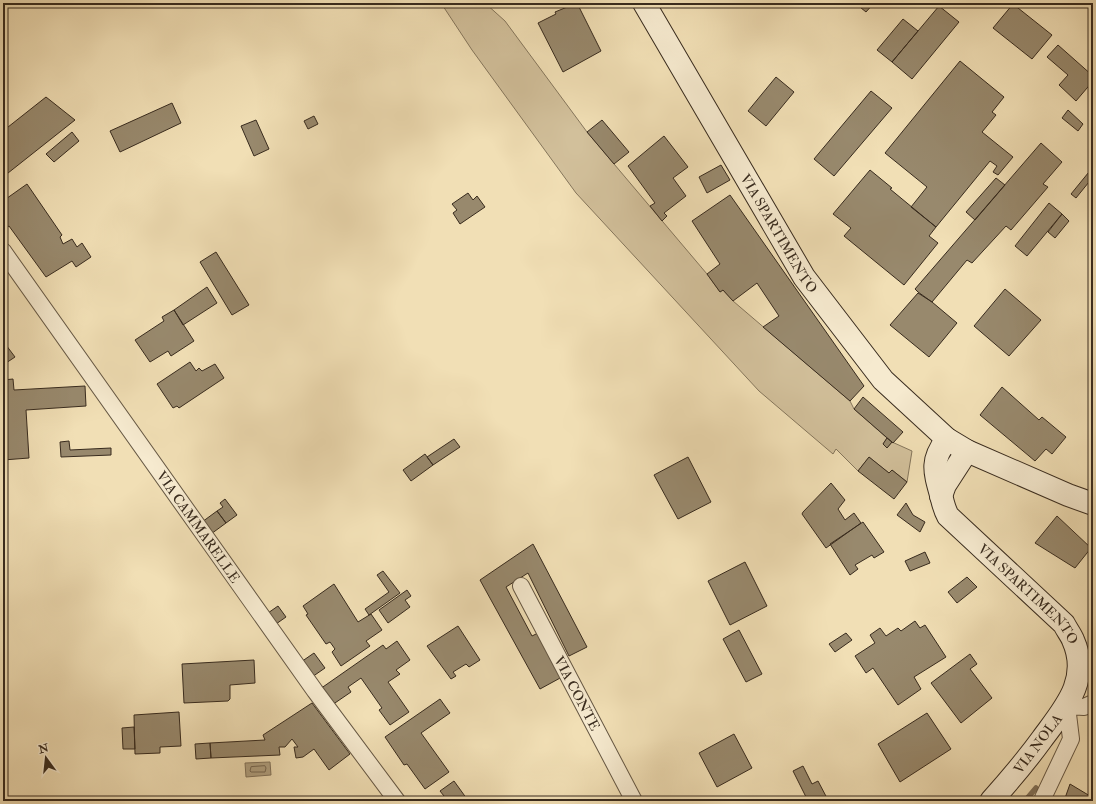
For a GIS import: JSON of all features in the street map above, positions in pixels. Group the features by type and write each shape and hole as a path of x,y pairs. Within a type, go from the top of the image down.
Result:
{"street":[{"name":"VIA SPARTIMENTO","path":"644,3 804,278 883,380 947,439 967,451 1068,495 1093,504"},
{"name":"VIA CAMMARELLE","path":"3,251 315,691 396,801"},
{"name":"VIA SPARTIMENTO","path":"947,439 938,450 935,460 935,473 944,509 948,516 1064,624 1073,640 1078,655 1078,674 1075,690 1067,706"},
{"path":"941,496 945,485 967,451"},
{"name":"VIA CONTE","path":"521,586 634,801"},
{"name":"VIA NOLA","path":"992,801 1013,778 1067,706 1084,707 1093,703"},
{"path":"1043,801 1043,798 1071,739 1067,706"}],"shaded area":[{"path":"441,3 485,3 505,21 587,132 707,274 720,292 723,290 733,301 850,401 854,409 887,438 883,444 887,448 892,442 912,451 907,482 892,470 889,473 869,457 858,471 836,449 833,454 759,391 576,193 472,50"}],"water":[{"path":"270,762 271,775 246,777 245,763"}],"building":[{"path":"577,3 601,51 563,72 538,23 556,14 555,12"},
{"path":"855,3 874,3 866,12"},
{"path":"1013,4 1052,35 1032,59 993,28"},
{"path":"939,6 959,22 912,79 892,62"},
{"path":"903,19 918,31 892,62 877,50"},
{"path":"1058,45 1093,76 1093,81 1076,101 1059,85 1068,75 1047,57"},
{"path":"960,61 1004,97 992,112 996,115 982,132 1013,157 998,175 993,172 997,166 990,161 936,227 911,207 927,187 885,153"},
{"path":"776,77 794,92 766,126 748,111"},
{"path":"871,91 892,108 834,176 814,159"},
{"path":"46,97 75,120 3,177 3,131"},
{"path":"172,103 181,123 120,152 110,131"},
{"path":"1068,110 1083,124 1078,131 1062,118"},
{"path":"314,116 318,124 308,129 304,121"},
{"path":"256,120 269,149 254,156 241,126"},
{"path":"602,120 629,152 614,164 587,132"},
{"path":"72,132 79,141 54,162 46,154"},
{"path":"664,136 688,167 673,178 686,196 664,213 667,216 662,221 650,206 655,203 628,166"},
{"path":"1041,143 1062,162 1043,184 1048,187 1011,230 1006,226 972,263 967,260 932,302 918,292 915,289"},
{"path":"721,165 730,180 707,193 699,177"},
{"path":"1093,167 1093,177 1076,198 1071,194"},
{"path":"870,170 892,188 890,189 936,227 929,236 938,243 904,285 844,236 851,228 833,214"},
{"path":"996,178 1005,185 975,220 966,212"},
{"path":"27,184 62,235 60,237 63,244 72,239 77,247 82,243 91,257 76,267 72,261 46,277 9,226 3,230 3,201"},
{"path":"468,193 473,200 477,196 485,207 460,224 453,213 457,210 452,204"},
{"path":"730,195 864,386 850,401 763,327 779,316 757,283 733,301 723,290 720,292 707,274 720,264 692,221"},
{"path":"1049,203 1062,214 1027,256 1015,246"},
{"path":"1062,214 1069,221 1055,238 1048,232"},
{"path":"216,252 249,305 232,315 200,262"},
{"path":"207,287 217,303 183,325 174,310"},
{"path":"1005,289 1041,320 1009,356 974,326"},
{"path":"918,293 932,302 957,323 929,357 890,325"},
{"path":"174,310 194,341 171,356 168,351 150,362 135,340 164,321 162,317"},
{"path":"3,341 15,357 3,365"},
{"path":"190,362 196,371 199,368 202,371 215,364 224,378 179,408 177,406 173,408 157,384"},
{"path":"13,379 14,390 85,386 86,406 26,410 29,458 3,460 3,380"},
{"path":"1002,387 1039,420 1042,417 1066,437 1052,454 1046,449 1035,461 980,415"},
{"path":"863,397 903,432 893,443 854,409"},
{"path":"887,438 892,442 887,448 883,444"},
{"path":"454,439 460,447 433,465 427,457"},
{"path":"69,441 70,450 111,448 111,455 61,457 60,442"},
{"path":"425,454 433,465 411,481 403,470"},
{"path":"688,457 711,502 678,519 654,475"},
{"path":"869,457 889,473 892,470 907,482 894,499 858,471"},
{"path":"831,483 845,500 838,509 845,520 854,513 861,523 826,548 802,514"},
{"path":"225,499 237,515 226,523 217,511 223,507 220,503"},
{"path":"906,503 913,515 925,522 920,532 897,515"},
{"path":"217,511 226,523 211,534 202,522"},
{"path":"1057,516 1091,548 1075,568 1035,543"},
{"path":"863,522 884,552 874,558 872,555 855,565 858,569 850,575 830,544"},
{"path":"533,544 587,647 569,656 528,573 506,587 532,636 538,633 562,677 540,689 480,580"},
{"path":"925,552 930,563 910,571 905,561"},
{"path":"745,562 767,606 730,625 708,581"},
{"path":"383,571 400,593 369,615 365,609 389,592 377,575"},
{"path":"967,577 977,587 957,603 948,592"},
{"path":"334,584 358,622 371,614 382,630 366,641 370,646 341,666 332,652 335,649 330,642 326,644 306,615 308,614 303,606"},
{"path":"407,590 411,596 405,600 410,607 388,623 379,610"},
{"path":"278,606 286,617 276,624 268,613"},
{"path":"915,621 920,628 925,625 946,657 914,677 921,689 898,705 873,668 866,673 855,656 875,643 870,635 880,628 886,636 898,628 901,631"},
{"path":"458,626 480,660 469,667 466,664 453,672 456,676 451,679 427,646"},
{"path":"739,630 762,674 746,682 723,639"},
{"path":"846,633 852,640 835,652 829,644"},
{"path":"397,641 410,660 396,670 400,674 388,682 409,712 390,725 379,710 382,708 361,678 348,687 351,692 332,705 320,689 383,645 386,649"},
{"path":"314,653 325,668 312,677 301,662"},
{"path":"970,654 977,664 970,669 992,698 961,723 931,683"},
{"path":"254,660 255,683 230,685 230,699 228,701 184,703 182,664"},
{"path":"440,699 450,713 421,733 449,772 425,789 407,764 404,765 385,737"},
{"path":"312,703 350,754 329,770 314,749 303,757 296,758 294,747 298,747 292,739 285,747 279,747 280,755 211,758 210,743 265,740 263,735"},
{"path":"179,712 181,746 160,747 160,753 135,754 134,715"},
{"path":"927,713 951,749 900,782 878,744"},
{"path":"134,727 135,749 123,749 122,728"},
{"path":"734,734 752,768 717,787 699,753"},
{"path":"210,743 211,758 196,759 195,744"},
{"path":"803,766 812,784 818,781 828,800 808,801 793,771"},
{"path":"454,781 467,799 464,801 448,801 440,791"},
{"path":"1070,784 1090,796 1093,792 1093,801 1064,801"}],"waterway":[{"path":"1025,801 1036,788"}]}
